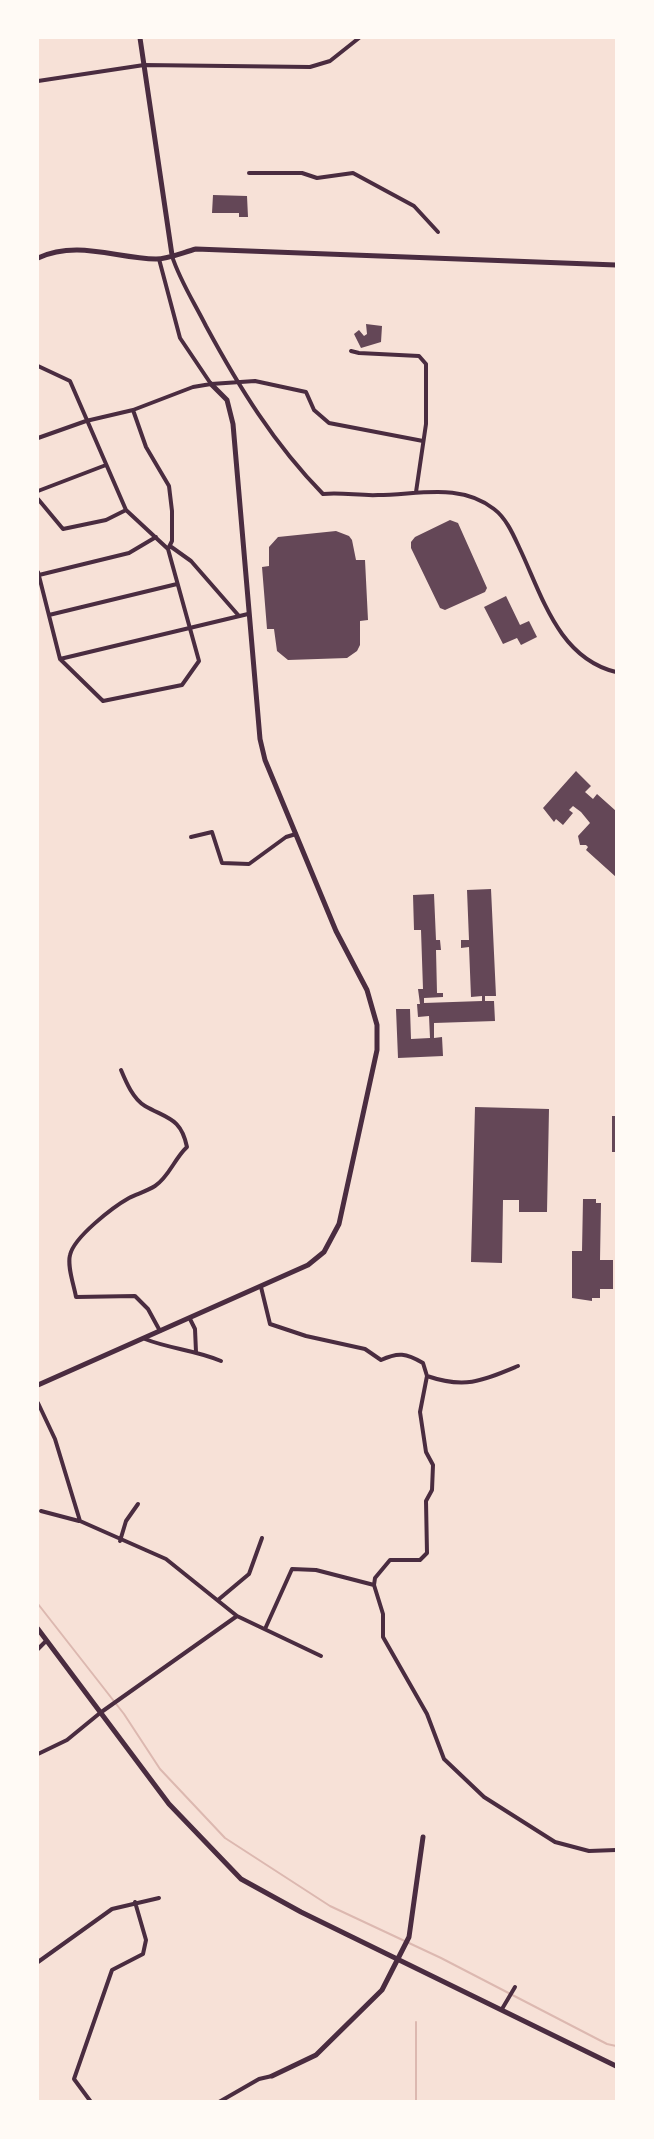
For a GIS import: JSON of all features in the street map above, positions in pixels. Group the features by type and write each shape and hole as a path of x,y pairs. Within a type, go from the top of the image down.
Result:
{"street":[{"path":"140,38 172,255 182,283 236,381 277,442 323,494 379,495 416,492 460,494 494,509 515,538 555,625 594,665 616,672"},
{"path":"38,81 144,65 310,67 330,61 359,38"},
{"path":"249,173 302,173 317,178 353,172 414,206 438,232"},
{"path":"38,258 61,250 78,249 159,259 196,249 616,265"},
{"path":"38,1385 261,1287 308,1265 324,1252 333,1239 344,1206 354,1145 377,1050 374,1008 336,931 266,760 260,739 231,412 227,400 211,384 180,338 159,259"},
{"path":"351,351 423,358 426,364 423,441 416,492"},
{"path":"38,366 70,381 126,510 156,537 191,561 239,615"},
{"path":"38,438 86,421 133,410 193,387 236,381 255,381 306,392 314,410 329,423 423,441"},
{"path":"133,410 146,447 169,486 172,511 169,547 199,661 182,685 103,701 60,659 38,574 129,553 156,537"},
{"path":"38,491 106,465"},
{"path":"38,499 63,530 106,520 126,510"},
{"path":"49,615 177,584"},
{"path":"60,659 249,614"},
{"path":"191,837 212,832 222,863 249,864 286,837 297,834"},
{"path":"121,1070 129,1087 144,1105 163,1112 183,1131 187,1147 178,1155 164,1178 154,1187 127,1199 110,1211 77,1241 69,1257 76,1297 135,1296 148,1309 160,1332"},
{"path":"261,1287 270,1324 306,1336 365,1349 381,1360 397,1352 423,1363 427,1376 420,1412 426,1452 433,1465 432,1490 426,1501 427,1553 420,1560 390,1560 375,1578 374,1585 383,1614 382,1637 427,1714 444,1759 484,1797 555,1842 589,1851 616,1850"},
{"path":"190,1319 195,1329 196,1352"},
{"path":"145,1339 220,1360"},
{"path":"427,1376 441,1381 480,1382 518,1366"},
{"path":"38,1403 55,1439 80,1521"},
{"path":"120,1541 126,1521 138,1504"},
{"path":"41,1511 80,1521 120,1541 166,1559 237,1616 321,1656"},
{"path":"219,1600 249,1575 262,1538"},
{"path":"264,1629 292,1569 316,1570 374,1585"},
{"path":"38,1754 68,1740 100,1713 237,1616"},
{"path":"38,1629 169,1804 242,1879 302,1912 399,1960 609,2063 616,2064"},
{"path":"38,1649 46,1641"},
{"path":"219,2102 259,2079 272,2076 316,2055 382,1990 406,1947 409,1937 423,1837"},
{"path":"38,1962 112,1909 159,1898"},
{"path":"91,2102 74,2079 112,1970 143,1954 146,1940 135,1902"},
{"path":"502,2009 513,1989"}],"building":[{"path":"213,195 247,196 248,217 239,217 239,213 212,213"},
{"path":"366,324 382,326 381,342 361,348 354,334 359,330 364,336 367,334"},
{"path":"450,520 458,523 487,588 485,592 445,610 440,608 411,548 411,542 415,537"},
{"path":"336,531 349,536 352,540 356,560 365,560 368,620 360,621 360,645 357,651 347,658 288,660 277,651 274,629 267,629 262,567 269,566 269,547 278,537"},
{"path":"506,596 520,625 529,621 537,637 521,645 517,638 503,644 484,607"},
{"path":"576,771 591,786 585,792 593,799 597,794 616,811 616,877 586,850 588,847 586,845 580,845 578,836 590,823 581,812 573,806 569,810 573,813 563,825 556,819 554,822 543,808"},
{"path":"491,889 496,996 485,996 485,1001 494,1001 495,1021 434,1023 434,1038 442,1037 443,1056 398,1058 396,1009 410,1009 411,1039 430,1038 429,1016 418,1017 417,1004 420,1004 418,989 423,989 421,930 414,930 413,895 434,894 436,940 440,940 441,950 436,950 437,993 443,993 443,997 424,998 424,1003 482,1001 482,996 471,997 469,947 461,948 461,940 469,940 467,890"},
{"path":"475,1107 549,1109 547,1212 519,1212 519,1200 503,1200 502,1263 471,1262"},
{"path":"612,1116 616,1116 616,1152 612,1152"},
{"path":"583,1199 596,1199 596,1203 601,1203 600,1260 613,1260 613,1289 600,1289 600,1298 592,1298 592,1301 572,1298 572,1251 582,1251"}],"waterway":[{"path":"38,1604 124,1714 160,1769 225,1838 330,1906 441,1958 607,2044 616,2046"},
{"path":"416,2022 416,2102"}]}
